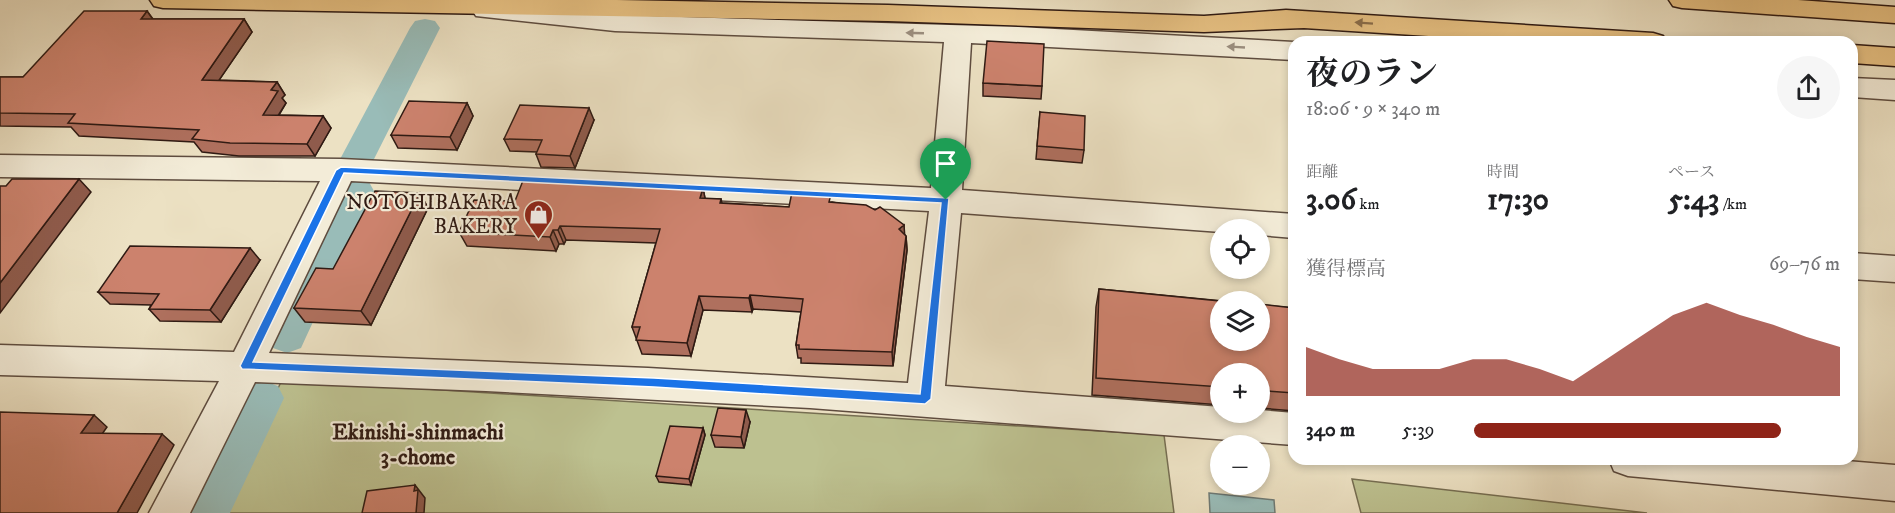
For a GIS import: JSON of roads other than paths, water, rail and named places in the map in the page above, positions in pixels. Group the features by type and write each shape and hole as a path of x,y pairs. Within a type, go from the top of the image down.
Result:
{"highway":[{"path":"164,0 888,13 1204,24 1308,19"},
{"path":"990,0 1563,36"},
{"path":"1682,0 1895,15"},
{"path":"1858,54 1895,57"}],"street":[{"path":"443,6 615,23 958,34 1288,51"},
{"path":"1152,42 1204,24"},
{"path":"925,399 946,200 958,34"},
{"path":"1858,87 1895,90"},
{"path":"0,166 341,170 946,200 1288,226"},
{"path":"169,513 246,366 341,170"},
{"path":"1858,266 1895,269"},
{"path":"0,360 246,366 654,382 1082,410 1288,428"},
{"path":"1695,465 1895,483"}],"water":[{"path":"1209,493 1210,495 1274,500 1275,513 1210,513"}],"waterway":[{"path":"355,163 425,28"},
{"path":"287,337 357,191"},
{"path":"208,513 264,398"}],"place":[{"name":"NOTOHIBAKARA BAKERY","path":"538,240"}],"district":[{"name":"Ekinishi-shinmachi 3-chome","path":"418,444"}]}
